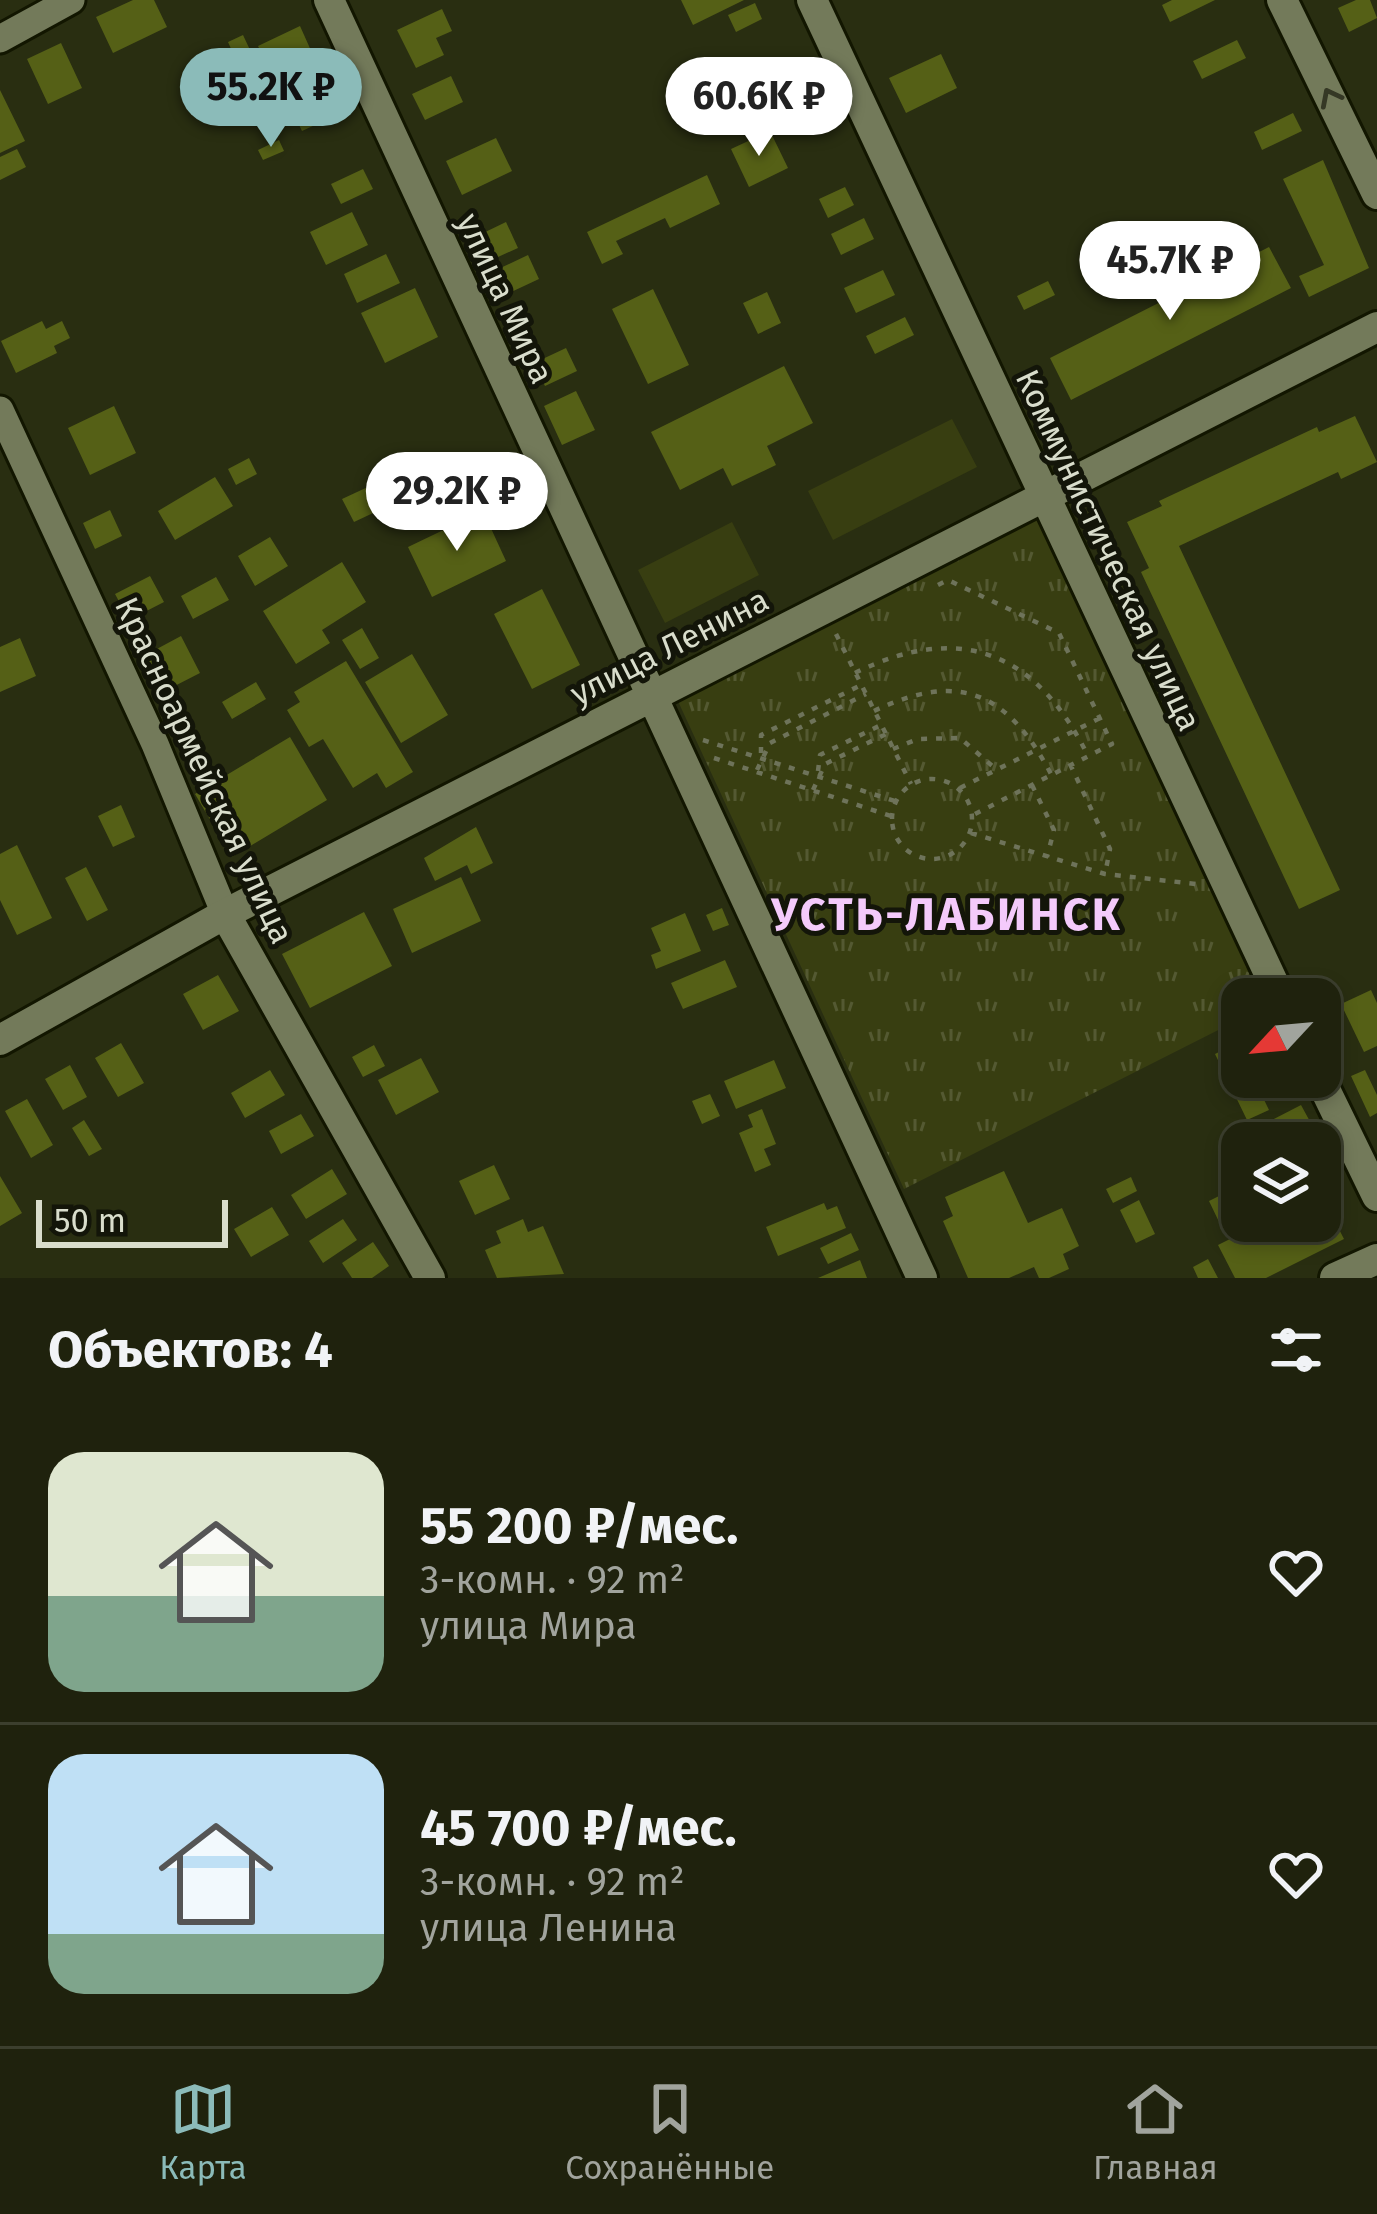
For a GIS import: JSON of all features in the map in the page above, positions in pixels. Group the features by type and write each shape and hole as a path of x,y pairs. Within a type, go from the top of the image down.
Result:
{"street":[{"path":"0,39 71,0"},
{"name":"улица Мира","path":"329,0 922,1278"},
{"name":"Коммунистическая улица","path":"812,0 1271,978"},
{"path":"1282,0 1377,194"},
{"name":"улица Ленина","path":"0,1040 225,914 650,695 830,622 1046,497 1377,327"},
{"name":"Красноармейская улица","path":"0,410 155,744 225,914 430,1278"},
{"path":"1329,1098 1377,1196"},
{"path":"1335,1278 1377,1259"}],"path":[{"path":"929,589 948,580 1059,633 1112,744 973,815"},
{"path":"830,622 855,626"},
{"path":"830,622 911,784"},
{"path":"855,673 917,648 946,645 986,652 1024,670 1076,730 1088,756"},
{"path":"756,772 761,736 861,685"},
{"path":"874,711 929,689 958,690 988,700 1023,725 1051,774"},
{"path":"760,758 770,743 866,694"},
{"path":"959,789 1100,718"},
{"path":"813,790 820,755 881,724"},
{"path":"817,777 824,764 886,734"},
{"path":"891,816 699,753 691,736 896,801"},
{"path":"893,749 918,739 960,738 998,770"},
{"path":"1070,764 1110,849 1106,874"},
{"path":"940,779 959,789 973,815 970,833 955,854 924,860 900,845 891,816 896,801 911,784 940,779"},
{"path":"1032,784 1054,830 1047,857"},
{"path":"970,833 1106,874 1226,885"}],"green space":[{"path":"952,419 977,467 833,540 808,491"},
{"path":"1034,513 1256,978 1221,978 1221,1029 904,1189 677,699"},
{"path":"732,522 759,575 665,623 638,570"}],"building":[{"path":"133,0 154,0 167,27 113,53 96,17"},
{"path":"681,0 744,0 693,25"},
{"path":"1172,0 1215,0 1170,22 1162,5"},
{"path":"1370,0 1377,18 1349,32 1338,8"},
{"path":"755,3 762,19 736,32 728,15"},
{"path":"442,9 452,31 436,38 444,55 416,68 397,30"},
{"path":"300,26 313,55 272,75 258,46"},
{"path":"243,35 251,52 236,60 228,42"},
{"path":"1237,40 1246,58 1202,79 1193,61"},
{"path":"61,43 82,88 48,104 27,59"},
{"path":"941,54 957,88 906,113 889,78"},
{"path":"780,59 789,78 762,91 753,72"},
{"path":"451,76 463,102 425,120 412,94"},
{"path":"325,80 341,113 302,131 286,98"},
{"path":"0,90 25,141 0,153"},
{"path":"1293,113 1302,131 1262,150 1254,132"},
{"path":"770,131 788,168 749,187 731,149"},
{"path":"496,138 512,171 462,195 446,161"},
{"path":"279,140 284,151 263,160 258,150"},
{"path":"17,149 26,167 0,180 0,157"},
{"path":"1323,160 1369,268 1309,297 1299,276 1324,265 1283,179"},
{"path":"363,169 373,189 341,204 331,184"},
{"path":"707,175 720,204 670,228 665,218 616,241 623,254 602,264 587,232"},
{"path":"845,187 854,205 828,218 819,199"},
{"path":"352,212 368,245 326,265 310,232"},
{"path":"864,218 874,239 841,255 831,234"},
{"path":"506,222 518,248 489,261 477,236"},
{"path":"1269,247 1291,288 1071,400 1050,358"},
{"path":"386,254 400,283 357,303 344,274"},
{"path":"528,255 539,279 505,295 494,271"},
{"path":"883,270 895,295 856,313 844,288"},
{"path":"1048,281 1055,295 1024,310 1017,296"},
{"path":"415,288 438,337 385,363 361,313"},
{"path":"653,289 689,365 648,384 612,309"},
{"path":"767,292 781,323 758,334 743,303"},
{"path":"905,317 914,335 875,354 866,336"},
{"path":"42,321 46,329 62,321 70,338 54,346 57,353 16,373 1,341"},
{"path":"566,348 577,371 545,386 534,363"},
{"path":"784,366 813,423 767,446 776,465 732,486 723,468 680,490 651,432"},
{"path":"576,391 595,430 562,445 544,406"},
{"path":"114,406 136,453 90,475 68,428"},
{"path":"1355,416 1377,462 1341,479 1338,472 1179,546 1340,890 1299,909 1141,572 1149,568 1127,522 1162,506 1159,501 1317,427 1319,432"},
{"path":"249,458 257,474 236,485 228,469"},
{"path":"428,459 439,482 354,522 342,499"},
{"path":"215,477 233,506 175,540 158,511"},
{"path":"110,510 122,536 95,549 83,523"},
{"path":"483,511 506,561 432,597 408,547"},
{"path":"270,537 288,566 255,586 238,556"},
{"path":"342,562 366,602 322,630 330,643 296,664 263,611"},
{"path":"150,576 164,602 129,620 115,594"},
{"path":"216,577 229,600 193,619 181,596"},
{"path":"542,589 580,665 532,689 494,614"},
{"path":"362,628 379,658 360,669 342,640"},
{"path":"181,636 200,673 159,694 140,658"},
{"path":"20,638 36,676 0,692 0,647"},
{"path":"412,654 448,715 401,743 365,682"},
{"path":"346,661 413,772 386,788 377,773 353,788 323,739 309,747 287,710 300,702 294,692"},
{"path":"256,682 266,699 232,719 222,702"},
{"path":"290,737 327,800 232,857 195,794"},
{"path":"121,805 135,837 113,847 98,816"},
{"path":"476,827 493,863 471,874 467,865 435,881 424,858"},
{"path":"17,845 52,918 17,935 0,900 0,854"},
{"path":"86,867 108,910 87,921 65,878"},
{"path":"461,877 481,921 412,953 393,909"},
{"path":"722,908 729,925 713,931 706,915"},
{"path":"364,912 392,966 310,1008 282,954"},
{"path":"685,913 701,951 656,969 651,955 661,951 651,928"},
{"path":"725,960 737,987 683,1009 671,983"},
{"path":"218,975 239,1011 203,1030 183,994"},
{"path":"1371,990 1377,1003 1377,1046 1364,1052 1341,1004"},
{"path":"121,1043 144,1083 118,1097 95,1058"},
{"path":"374,1045 385,1066 363,1077 352,1057"},
{"path":"421,1058 439,1092 396,1115 378,1080"},
{"path":"774,1060 786,1088 736,1109 724,1081"},
{"path":"70,1065 87,1097 63,1110 45,1079"},
{"path":"270,1070 285,1095 245,1118 231,1093"},
{"path":"1365,1070 1377,1095 1377,1113 1370,1117 1351,1076"},
{"path":"710,1094 720,1116 702,1124 692,1101"},
{"path":"1236,1098 1263,1098 1269,1110 1247,1120"},
{"path":"27,1099 53,1145 31,1158 5,1111"},
{"path":"1301,1105 1310,1122 1268,1122"},
{"path":"762,1109 776,1144 764,1149 771,1165 755,1172 739,1133 753,1127 748,1115"},
{"path":"301,1114 314,1136 281,1154 269,1131"},
{"path":"84,1120 102,1149 89,1156 72,1128"},
{"path":"494,1165 510,1199 475,1215 459,1181"},
{"path":"332,1169 347,1194 306,1219 291,1195"},
{"path":"1004,1171 1028,1223 1062,1208 1079,1246 1063,1254 1069,1269 1049,1278 1039,1278 1034,1267 1009,1278 968,1278 943,1221 953,1216 945,1197"},
{"path":"0,1176 22,1213 0,1226"},
{"path":"1131,1177 1137,1191 1113,1203 1106,1189"},
{"path":"1221,1195 1221,1226 1209,1201"},
{"path":"1139,1200 1155,1234 1136,1243 1120,1210"},
{"path":"824,1203 827,1210 837,1206 846,1228 778,1256 766,1227"},
{"path":"272,1207 289,1235 251,1257 234,1229"},
{"path":"343,1219 357,1240 323,1263 309,1241"},
{"path":"523,1219 528,1232 543,1226 564,1274 497,1278 485,1250 501,1243 496,1231"},
{"path":"851,1233 859,1250 828,1264 820,1248"},
{"path":"373,1242 389,1266 372,1278 352,1278 342,1263"},
{"path":"1338,1242 1266,1278 1235,1278 1218,1245"},
{"path":"1208,1259 1218,1278 1198,1278 1193,1267"},
{"path":"860,1260 867,1278 818,1278"}],"district":[{"name":"УСТЬ-ЛАБИНСК","path":"947,914"}]}
